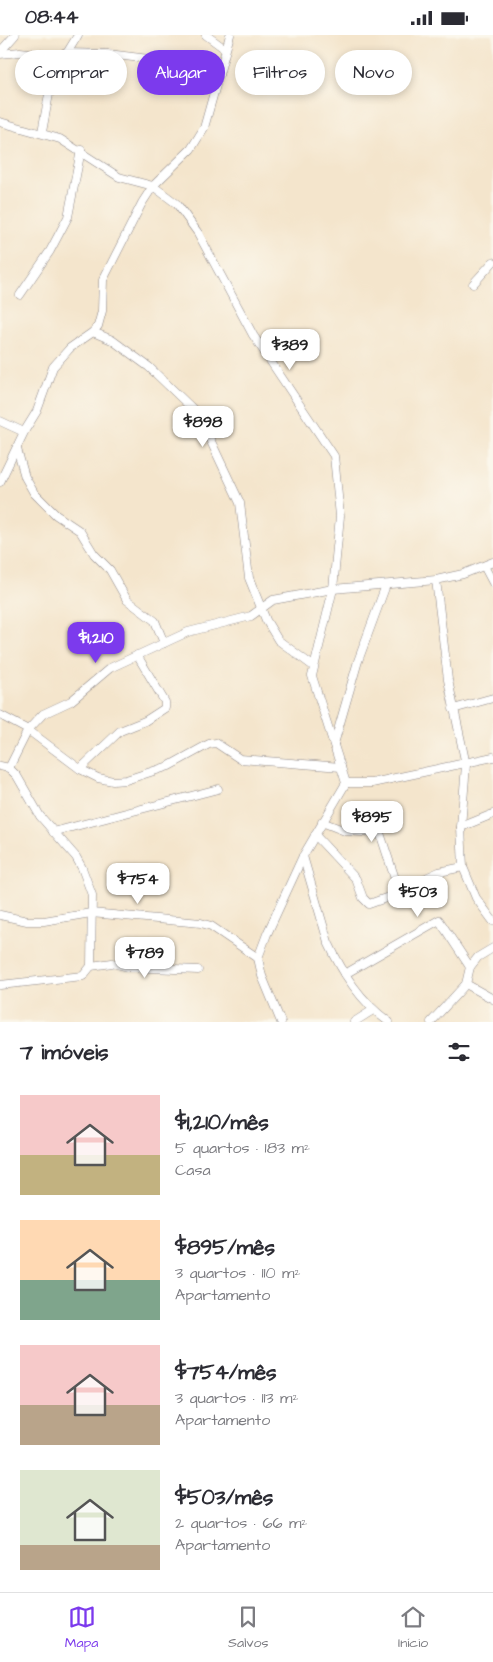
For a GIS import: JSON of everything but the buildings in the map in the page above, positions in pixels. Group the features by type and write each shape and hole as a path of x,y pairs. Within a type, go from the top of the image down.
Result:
{"street":[{"path":"0,53 15,35"},
{"path":"69,50 78,35"},
{"path":"206,35 225,49 230,35"},
{"path":"0,53 15,52"},
{"path":"42,133 49,95"},
{"path":"0,482 24,432 37,411 53,367 70,348 93,332 101,319 102,290 107,268 153,186 191,149 198,139 209,115 214,95"},
{"path":"0,122 60,139 81,150 120,177 153,186 178,204 198,233 253,335 334,456 336,463 335,482 340,516 332,589 312,666 313,684 346,783"},
{"path":"20,295 50,251 68,217 81,150"},
{"path":"473,284 493,262"},
{"path":"93,332 112,340 142,361 169,384 198,415 240,503 244,524 245,559 249,578 266,620 278,640 312,666"},
{"path":"0,421 24,432"},
{"path":"17,449 26,477 34,493 56,515 80,531 94,554 110,571 127,600 155,621 164,643"},
{"path":"9,769 28,730 43,714 71,701 110,668 188,632 251,616 273,600 332,589 436,580 464,574 493,561"},
{"path":"484,566 493,583"},
{"path":"436,580 453,709 466,765 461,827 463,867 476,899 493,921"},
{"path":"334,744 358,661 386,585"},
{"path":"257,595 273,600"},
{"path":"251,616 266,620"},
{"path":"80,769 120,731 145,721 165,708 165,702 137,655"},
{"path":"453,709 493,698"},
{"path":"0,715 28,730 66,761 98,777 113,781 126,780 179,762 209,744 216,743 240,759 340,767"},
{"path":"346,783 372,783 466,765 493,757"},
{"path":"0,765 18,776 40,816 76,857 92,895 91,966 83,976 0,985"},
{"path":"281,1022 262,976 258,958 303,856 346,783"},
{"path":"53,832 218,789"},
{"path":"461,827 493,814"},
{"path":"322,822 346,831 380,833 400,894"},
{"path":"315,835 356,879 364,898 369,904 414,888 428,877 463,867"},
{"path":"303,856 328,942 345,975 356,992 373,1010 389,1022"},
{"path":"0,915 28,921 44,921 91,913 201,923 211,926 258,958"},
{"path":"345,975 439,920 470,967"},
{"path":"431,1022 466,984 470,967 482,954 493,948"},
{"path":"91,966 112,963 128,967 198,970"},
{"path":"466,984 493,999"},
{"path":"354,1022 373,1010"}]}
